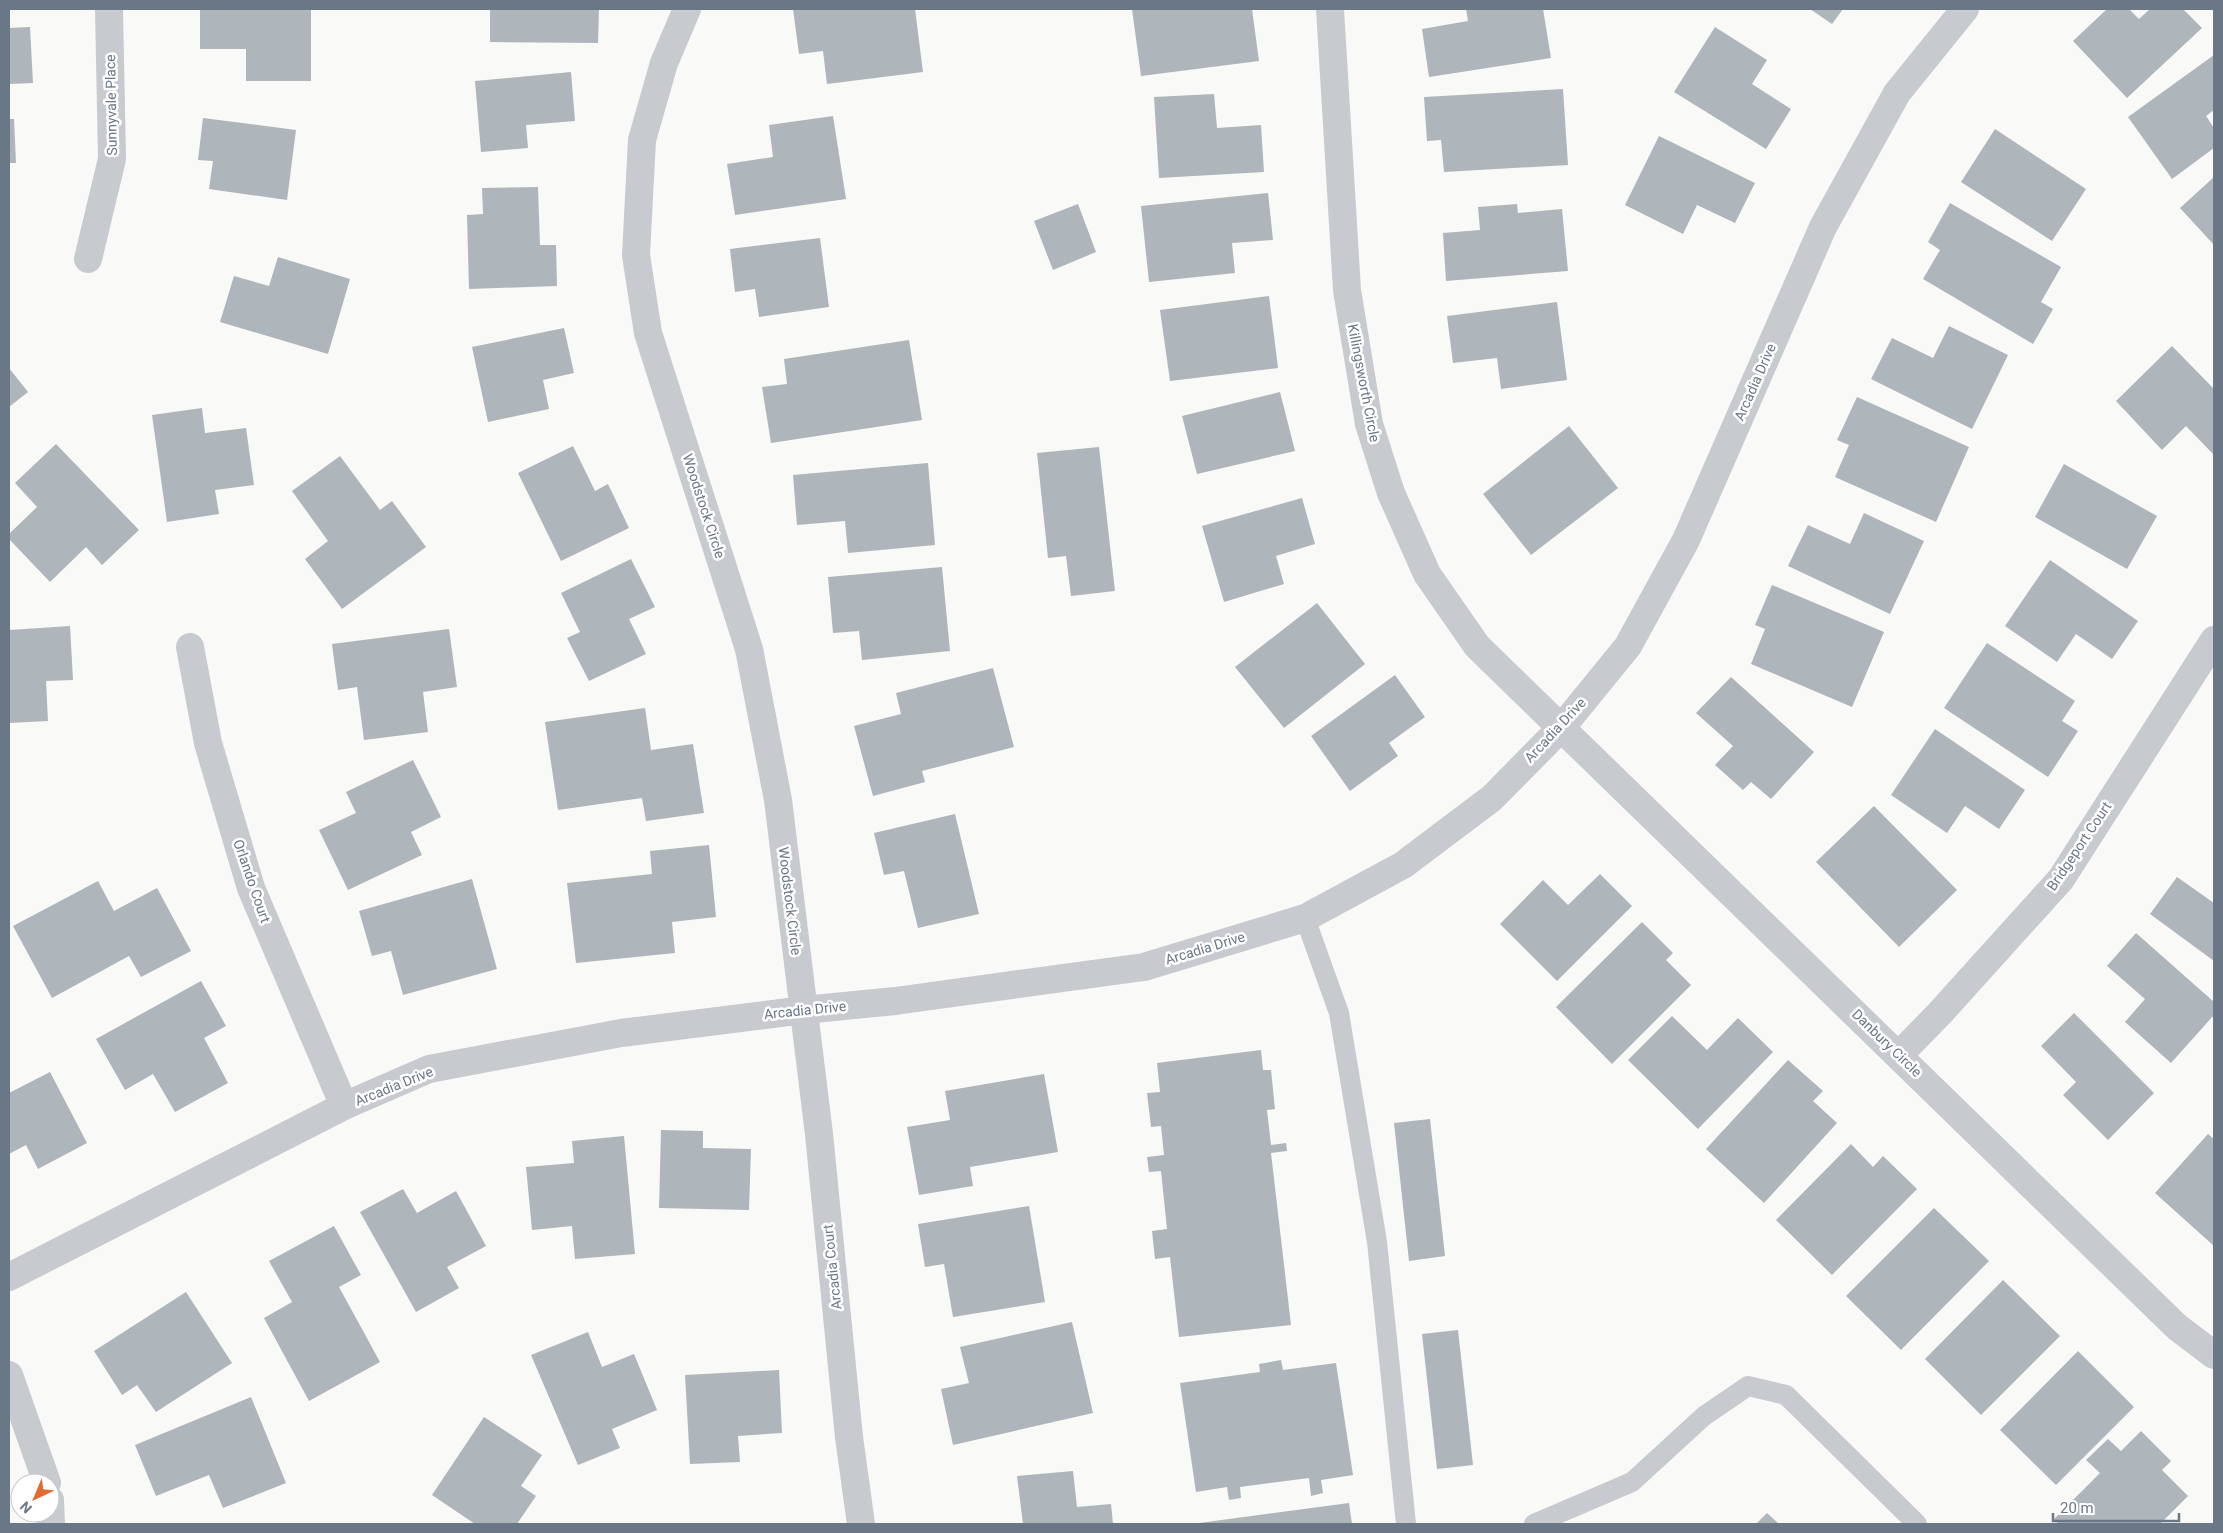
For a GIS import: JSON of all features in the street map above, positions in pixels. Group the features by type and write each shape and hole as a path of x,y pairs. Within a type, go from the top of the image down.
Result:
{"street":[{"name":"Sunnyvale Place","path":"88,259 112,159 109,9"},
{"name":"Woodstock Circle","path":"687,9 664,63 642,140 636,255 648,333 749,649 778,800 804,1010"},
{"name":"Killingsworth Circle","path":"1330,9 1347,290 1369,424 1391,493 1427,574 1477,646 1562,727"},
{"name":"Arcadia Drive","path":"9,1277 344,1106 430,1069 621,1033 895,1000 1144,967 1306,918 1403,865 1492,798 1562,727 1628,646 1686,540 1822,227 1897,93 1965,9"},
{"name":"Bridgeport Court","path":"1899,1055 1940,1013 2061,879 2214,640"},
{"name":"Orlando Court","path":"190,647 208,743 252,888 344,1106"},
{"name":"Danbury Circle","path":"1562,727 2177,1327 2214,1355"},
{"name":"Arcadia Court","path":"804,1010 819,1134 849,1438 861,1524"},
{"path":"9,1374 44,1473"}],"lane":[{"path":"1306,918 1339,1013 1374,1223 1400,1452 1406,1524"},
{"path":"1534,1524 1632,1482 1704,1416 1748,1386 1786,1395 1917,1524"}],"building":[{"path":"200,9 311,9 311,81 246,81 246,49 200,49"},
{"path":"490,9 599,9 598,43 490,42"},
{"path":"793,9 915,9 923,72 827,84 823,51 799,54"},
{"path":"1132,9 1252,9 1259,61 1141,76"},
{"path":"1466,9 1543,9 1551,58 1429,77 1422,29 1468,21"},
{"path":"1810,9 1843,9 1832,24"},
{"path":"2107,9 2129,9 2139,19 2150,9 2183,9 2202,28 2127,98 2073,41"},
{"path":"30,27 33,83 9,84 9,28"},
{"path":"1715,27 1767,60 1752,84 1791,109 1766,149 1674,92"},
{"path":"2214,55 2214,110 2206,116 2214,128 2214,148 2172,179 2128,117"},
{"path":"571,72 575,121 526,125 528,148 481,152 475,81"},
{"path":"1563,89 1568,165 1444,172 1441,140 1427,141 1424,97"},
{"path":"1214,94 1217,128 1261,125 1264,172 1159,178 1154,97"},
{"path":"833,116 846,199 735,215 727,164 773,157 769,125"},
{"path":"203,118 296,130 287,200 209,189 213,161 198,160"},
{"path":"9,119 14,119 16,163 9,163"},
{"path":"1995,129 2086,189 2052,241 1961,182"},
{"path":"1659,136 1755,183 1735,223 1697,205 1683,234 1625,205"},
{"path":"2214,177 2214,245 2180,208"},
{"path":"538,187 540,245 556,245 557,286 469,289 467,215 483,214 482,188"},
{"path":"1268,193 1273,240 1232,243 1235,273 1149,282 1141,206"},
{"path":"1950,203 2061,267 2041,302 2053,309 2033,344 1923,279 1940,250 1928,242"},
{"path":"1078,204 1096,252 1053,270 1034,221"},
{"path":"1517,204 1518,213 1562,209 1568,271 1446,281 1443,233 1480,230 1478,207"},
{"path":"820,238 829,307 759,317 755,289 735,292 730,249"},
{"path":"278,257 350,279 328,354 220,322 234,276 269,286"},
{"path":"1269,296 1278,368 1170,381 1160,310"},
{"path":"1557,302 1567,380 1501,389 1497,358 1453,363 1447,316"},
{"path":"1949,326 2008,355 1972,429 1871,379 1892,338 1933,358"},
{"path":"564,328 574,373 543,380 549,409 488,422 472,347"},
{"path":"909,340 922,420 771,443 762,387 787,384 784,359"},
{"path":"2172,346 2214,389 2214,455 2186,426 2162,450 2116,401"},
{"path":"9,368 28,392 9,407"},
{"path":"1280,392 1295,451 1197,474 1182,416"},
{"path":"1857,397 1969,447 1936,522 1835,477 1849,445 1837,440"},
{"path":"202,408 205,433 246,428 254,485 215,490 219,514 167,522 152,415"},
{"path":"1569,426 1618,488 1531,555 1483,494"},
{"path":"56,444 139,530 102,565 86,547 50,582 9,539 9,534 37,507 15,483"},
{"path":"573,446 595,491 608,484 629,528 561,561 518,473"},
{"path":"1099,447 1115,591 1071,596 1066,556 1048,558 1037,453"},
{"path":"340,456 380,510 392,501 426,547 342,609 305,559 328,541 292,491"},
{"path":"928,463 935,545 848,553 845,521 797,525 793,475"},
{"path":"2064,464 2157,516 2127,569 2035,517"},
{"path":"1302,498 1315,544 1276,556 1284,584 1224,602 1202,526"},
{"path":"1864,513 1924,541 1890,614 1788,566 1808,525 1850,544"},
{"path":"631,559 655,607 629,619 646,654 589,681 567,638 580,632 561,593"},
{"path":"2050,560 2138,621 2112,659 2076,634 2057,662 2005,626"},
{"path":"942,567 950,651 862,660 859,631 833,633 828,577"},
{"path":"1772,585 1884,632 1852,707 1751,664 1765,629 1755,625"},
{"path":"1317,603 1365,664 1284,728 1235,667"},
{"path":"70,626 73,680 46,681 48,721 9,723 9,630"},
{"path":"449,629 457,687 423,692 428,732 364,740 357,687 338,690 332,644"},
{"path":"1987,643 2075,701 2062,721 2078,731 2048,777 1944,708"},
{"path":"993,668 1014,747 922,771 925,782 873,796 854,726 901,714 896,693"},
{"path":"1395,675 1425,717 1389,743 1398,756 1350,791 1311,736"},
{"path":"1731,677 1814,752 1771,799 1751,782 1743,790 1715,765 1733,746 1696,713"},
{"path":"645,708 651,750 693,744 704,813 646,821 642,798 558,810 545,722"},
{"path":"1935,729 2025,790 1999,829 1965,806 1947,833 1891,795"},
{"path":"413,760 441,817 411,832 422,855 348,890 319,830 356,813 346,792"},
{"path":"1874,806 1957,890 1899,947 1816,862"},
{"path":"955,814 979,914 918,928 904,871 884,875 874,833"},
{"path":"709,845 716,917 672,922 675,953 576,963 567,883 652,874 650,851"},
{"path":"1600,874 1632,906 1557,981 1500,924 1543,880 1568,905"},
{"path":"2177,877 2214,903 2214,961 2150,914"},
{"path":"472,879 497,969 403,995 391,951 372,956 359,911"},
{"path":"98,881 114,911 157,888 191,951 141,977 129,956 52,998 13,926"},
{"path":"1642,922 1673,953 1666,960 1691,985 1612,1064 1556,1007"},
{"path":"2136,933 2214,1002 2214,1015 2171,1063 2125,1022 2145,999 2107,966"},
{"path":"201,981 226,1026 204,1038 228,1083 175,1112 153,1074 125,1090 96,1039"},
{"path":"2074,1013 2154,1093 2108,1140 2063,1095 2076,1082 2041,1046"},
{"path":"1672,1016 1707,1050 1738,1018 1773,1052 1698,1129 1628,1060"},
{"path":"1261,1050 1263,1070 1271,1070 1275,1109 1267,1110 1271,1145 1286,1143 1287,1151 1271,1153 1291,1325 1179,1337 1170,1257 1155,1259 1152,1231 1167,1229 1161,1171 1149,1172 1147,1157 1164,1155 1161,1126 1151,1127 1147,1093 1160,1092 1157,1063"},
{"path":"1788,1060 1823,1091 1813,1101 1837,1123 1764,1203 1706,1149"},
{"path":"50,1072 87,1143 38,1169 26,1145 9,1154 9,1093"},
{"path":"1044,1074 1058,1152 970,1167 973,1186 919,1195 907,1127 950,1120 945,1091"},
{"path":"1430,1119 1445,1256 1409,1261 1394,1123"},
{"path":"661,1130 703,1131 703,1148 751,1149 749,1210 659,1208"},
{"path":"2208,1134 2214,1139 2214,1246 2155,1193"},
{"path":"624,1136 635,1254 575,1259 572,1226 532,1230 526,1167 574,1163 572,1141"},
{"path":"1851,1144 1873,1167 1883,1156 1917,1189 1832,1275 1776,1220"},
{"path":"403,1189 417,1213 456,1191 486,1246 447,1267 459,1288 416,1312 360,1212"},
{"path":"1029,1206 1045,1302 953,1317 944,1264 925,1267 918,1224"},
{"path":"1934,1208 1989,1261 1901,1350 1846,1296"},
{"path":"334,1226 361,1275 339,1287 380,1362 309,1401 264,1318 292,1302 269,1261"},
{"path":"2003,1280 2060,1336 1981,1415 1925,1359"},
{"path":"186,1292 232,1363 156,1412 137,1385 122,1395 94,1351"},
{"path":"1072,1322 1093,1413 953,1445 941,1389 969,1383 960,1347"},
{"path":"1458,1330 1473,1465 1437,1469 1422,1334"},
{"path":"588,1332 602,1367 634,1354 657,1410 612,1429 620,1448 578,1465 531,1355"},
{"path":"2078,1351 2134,1407 2056,1485 2000,1430"},
{"path":"1281,1360 1283,1370 1336,1363 1353,1475 1321,1480 1323,1493 1311,1496 1309,1478 1240,1487 1241,1498 1229,1500 1227,1487 1196,1492 1180,1383 1260,1372 1259,1364"},
{"path":"779,1370 782,1433 738,1436 740,1462 690,1464 685,1375"},
{"path":"251,1397 286,1483 223,1508 209,1475 156,1496 135,1445"},
{"path":"484,1417 542,1455 521,1486 536,1496 517,1524 475,1524 432,1495"},
{"path":"2141,1431 2171,1461 2162,1470 2188,1496 2160,1524 2059,1524 2054,1519 2100,1473 2086,1460 2108,1439 2121,1451"},
{"path":"1073,1471 1077,1507 1111,1504 1113,1524 1023,1524 1017,1476"},
{"path":"1349,1503 1352,1524 1199,1524 1199,1523"},
{"path":"1767,1513 1779,1524 1756,1524"}]}
